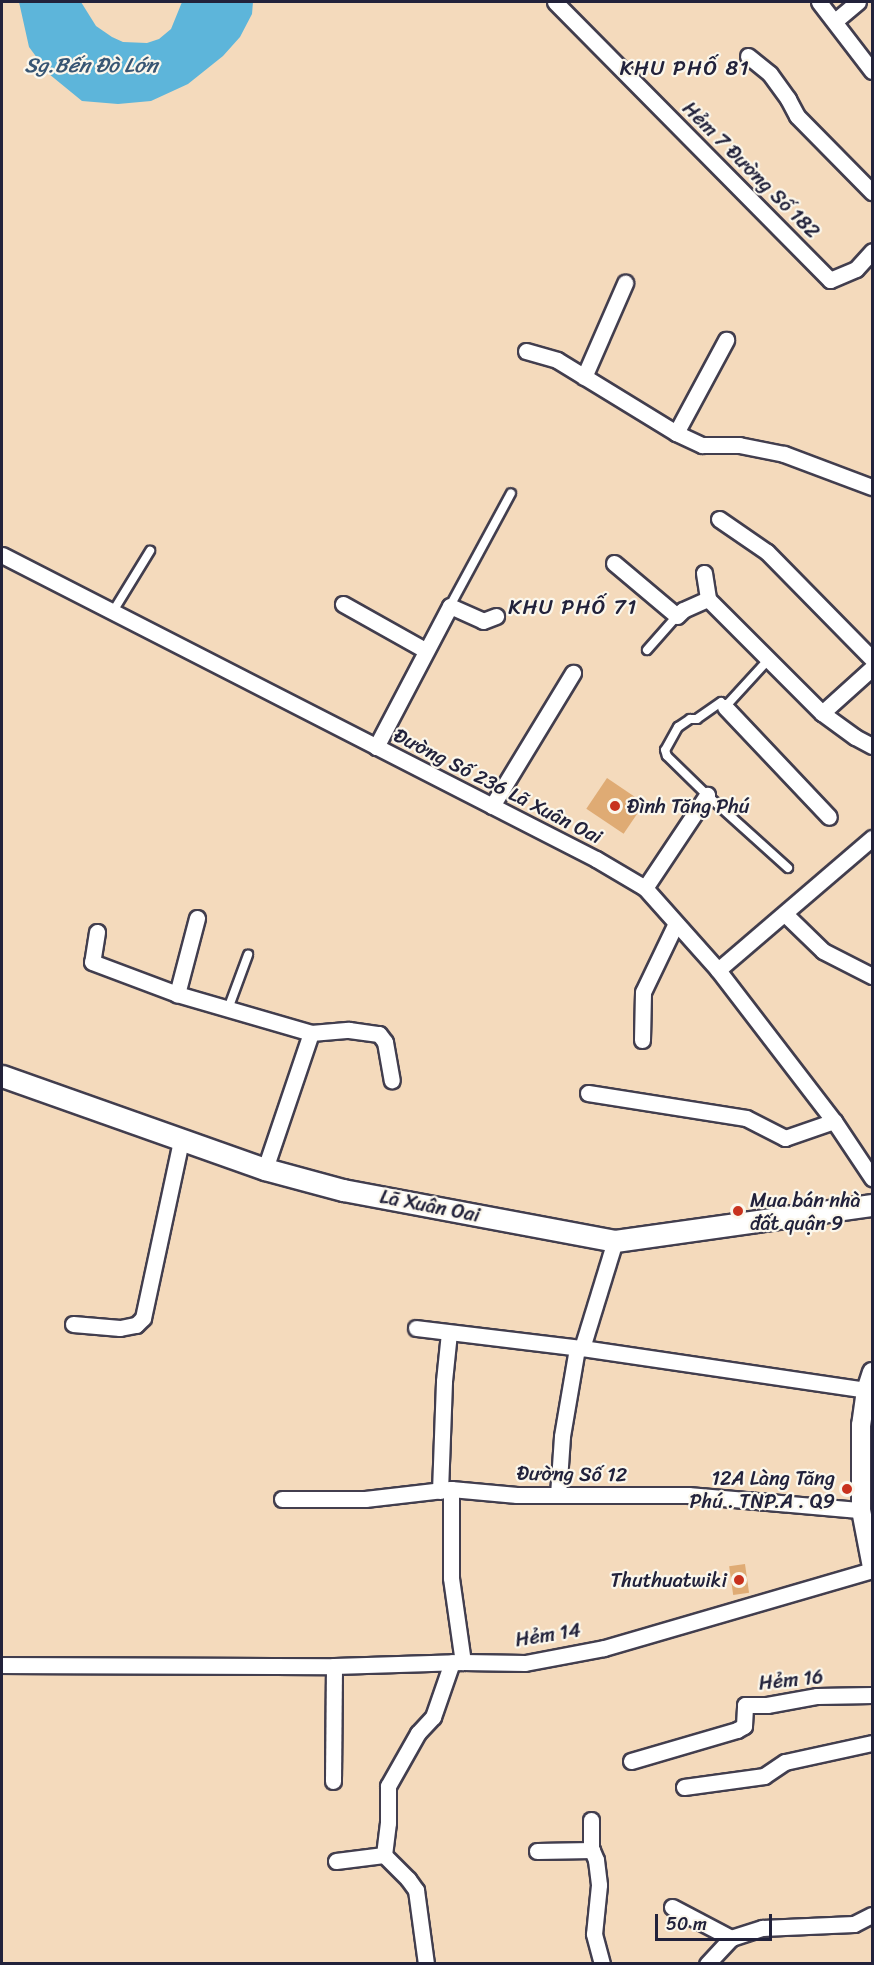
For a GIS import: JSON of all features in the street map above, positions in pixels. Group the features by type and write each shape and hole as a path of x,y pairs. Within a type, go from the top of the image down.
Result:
{"main road":[{"name":"Lã Xuân Oai","path":"2,1076 265,1169 343,1190 615,1241 873,1205"}],"street":[{"name":"Hẻm 7 Đường Số 182","path":"555,2 830,280 856,269 873,251"},
{"path":"819,2 873,71"},
{"path":"835,21 858,2"},
{"path":"748,56 770,74 797,116 873,192"},
{"path":"584,377 626,283"},
{"path":"675,433 726,340"},
{"path":"526,351 557,360 675,433 702,445 739,445 784,454 873,487"},
{"path":"719,519 767,552 873,659"},
{"name":"Đường Số 236 Lã Xuân Oai","path":"2,555 492,806 645,888 717,970 834,1121 873,1178"},
{"path":"614,563 677,616 683,610 708,599"},
{"path":"704,573 708,599 822,713 855,737 873,746"},
{"path":"343,604 425,650"},
{"path":"376,747 450,606 483,621 496,616"},
{"path":"822,713 873,668"},
{"path":"492,806 573,673"},
{"path":"725,706 829,817"},
{"path":"645,888 707,795"},
{"path":"717,970 873,838"},
{"path":"785,914 822,951 873,976"},
{"path":"177,994 197,918"},
{"path":"642,1041 644,992 676,923"},
{"path":"98,932 92,951 92,962 177,994 311,1033 349,1030 379,1034 385,1042 392,1080"},
{"path":"265,1169 311,1033"},
{"path":"588,1093 746,1118 785,1138 834,1121"},
{"path":"73,1324 120,1328 136,1325 143,1318 181,1140"},
{"path":"558,1495 561,1436 580,1348 615,1241"},
{"path":"416,1328 580,1348 866,1390"},
{"path":"426,1964 416,1890 384,1855 388,1823 388,1786 418,1733 434,1717 458,1662 446,1490 444,1381 449,1333"},
{"path":"873,1372 866,1390 867,1426 861,1510 873,1568"},
{"name":"Đường Số 12","path":"282,1499 365,1499 446,1490 516,1495 688,1496 861,1510"},
{"name":"Hẻm 14","path":"2,1665 334,1666 458,1662 525,1663 604,1648 873,1568"},
{"path":"333,1781 334,1666"},
{"name":"Hẻm 16","path":"631,1761 737,1730 744,1726 745,1705 767,1706 817,1696 873,1695"},
{"path":"684,1787 764,1776 785,1762 873,1743"},
{"path":"591,1820 592,1850 599,1884 594,1934 602,1964"},
{"path":"537,1851 592,1850"},
{"path":"336,1861 384,1855"},
{"path":"672,1907 731,1938"},
{"path":"707,1964 731,1938 762,1928 854,1924 873,1916"}],"lane":[{"path":"450,606 511,494"},
{"path":"112,613 150,551"},
{"path":"647,650 677,616"},
{"path":"768,660 725,706 721,702 698,719 690,719 678,727 665,750 667,756 707,795 788,868"},
{"path":"228,1009 248,955"}],"water":[{"name":"Sg.Bến Đò Lớn","path":"19,2 81,2 96,26 112,37 123,42 147,43 159,39 171,29 182,2 253,2 252,14 240,37 223,56 188,84 151,101 118,104 82,101 49,74 29,47"}],"building":[{"name":"Đình Tăng Phú","path":"607,778 644,803 624,834 586,809"},
{"name":"Thuthuatwiki","path":"745,1564 749,1593 733,1595 729,1566"}],"place":[{"name":"Đình Tăng Phú","path":"615,806"},
{"name":"Mua bán nhà đất quận 9","path":"738,1211"},
{"name":"12A Làng Tăng Phú . TNP.A . Q9","path":"847,1489"},
{"name":"Thuthuatwiki","path":"739,1580"}],"district":[{"name":"KHU PHỐ 81","path":"685,68"},
{"name":"KHU PHỐ 71","path":"573,607"}]}
